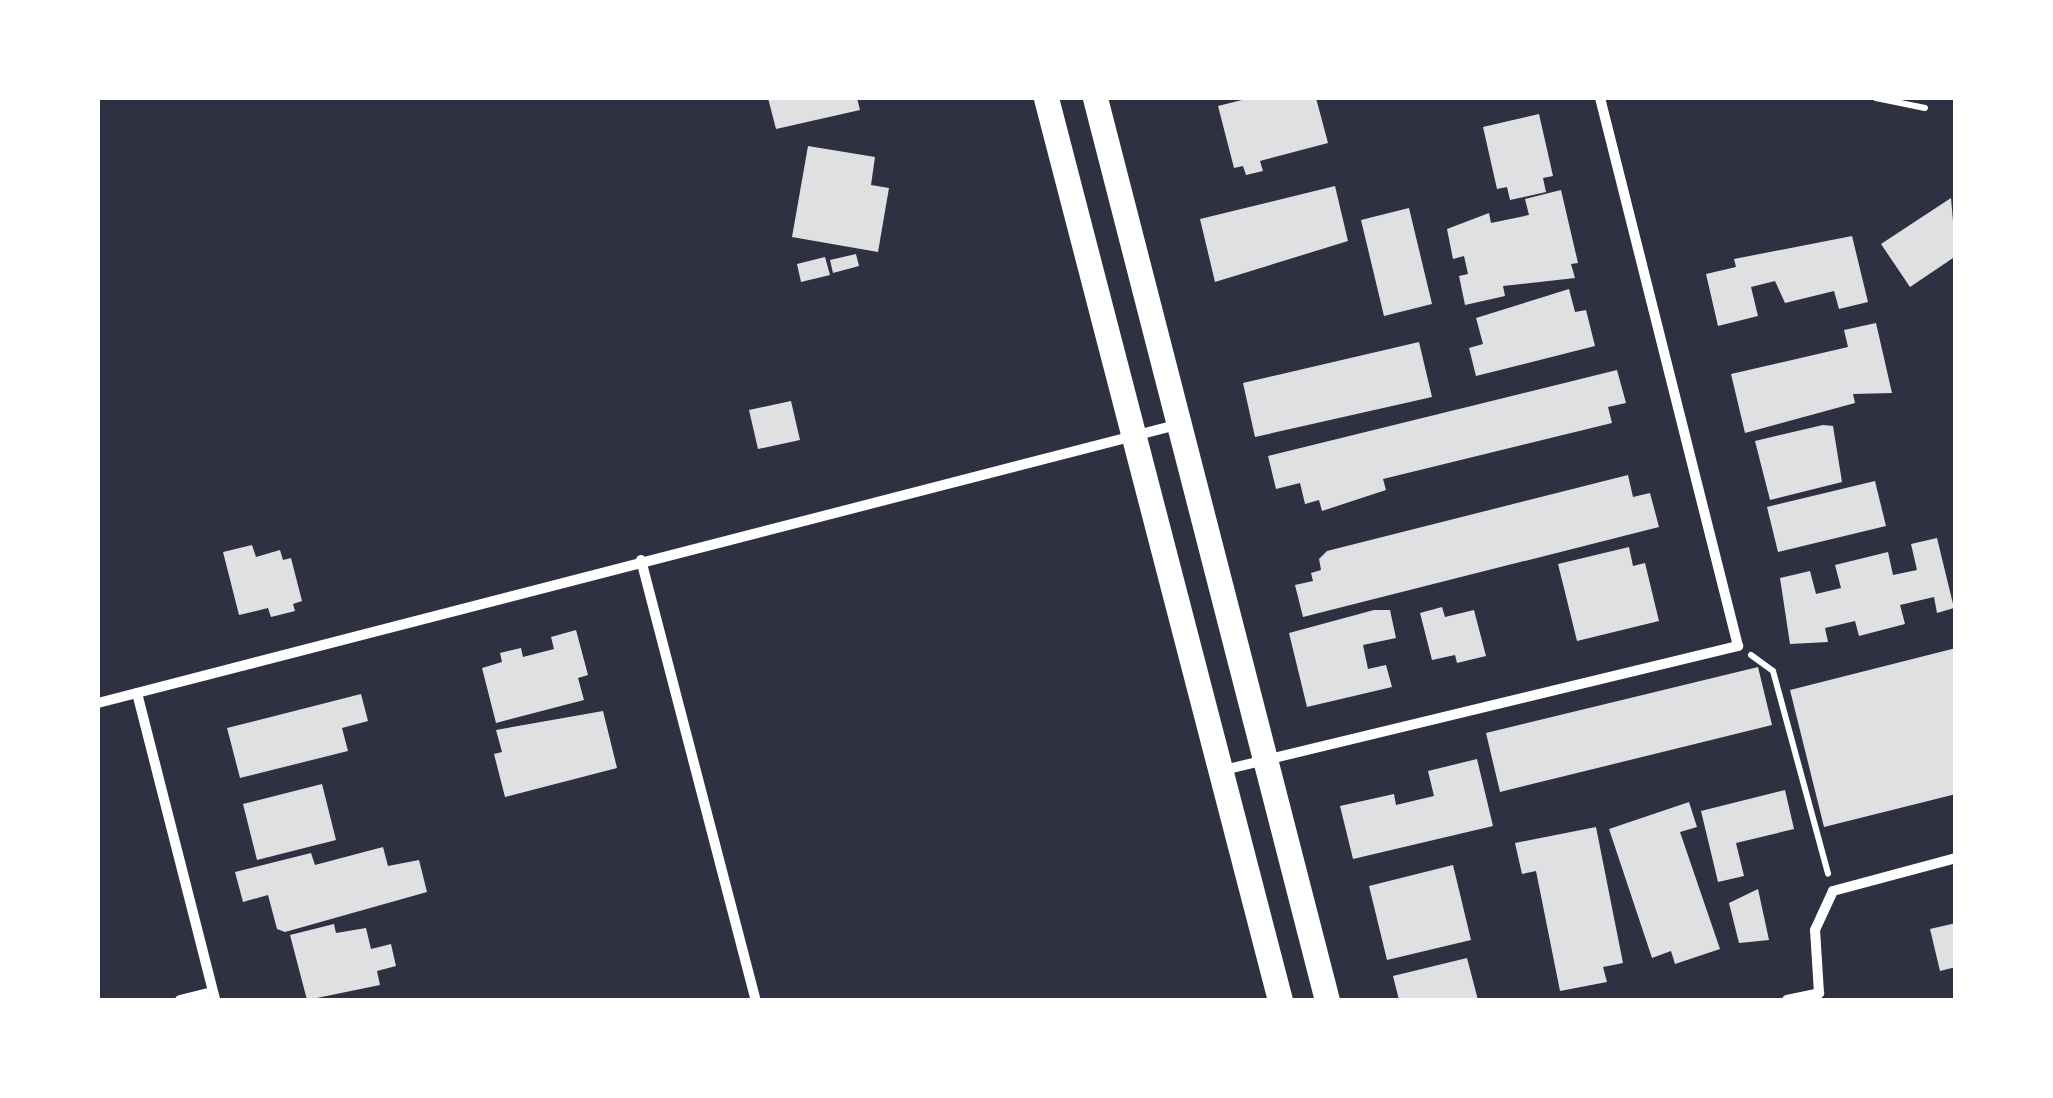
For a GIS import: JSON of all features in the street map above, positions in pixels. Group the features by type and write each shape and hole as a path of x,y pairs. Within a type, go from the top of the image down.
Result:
{"main road":[{"path":"1046,98 1280,1000"},
{"path":"1095,98 1183,423 1264,760 1327,1000"}],"street":[{"path":"1221,771 1738,646 1600,98"},
{"path":"98,703 1183,423"},
{"path":"641,560 756,1000"},
{"path":"137,693 214,996 180,1000"},
{"path":"1788,1000 1819,992 1815,930 1832,891 1956,858"}],"path":[{"path":"1876,98 1925,108"},
{"path":"1738,646 1773,671 1832,891"}],"building":[{"path":"768,98 857,98 860,110 776,129"},
{"path":"1250,98 1316,98 1328,143 1260,161 1263,171 1246,175 1243,166 1234,168 1218,106"},
{"path":"1539,114 1553,176 1543,178 1546,192 1510,200 1507,187 1497,189 1483,127"},
{"path":"808,146 875,157 871,185 889,188 878,252 792,237"},
{"path":"1335,186 1348,241 1215,282 1200,219"},
{"path":"1561,190 1578,263 1571,264 1575,278 1503,286 1505,296 1465,305 1459,276 1468,274 1464,256 1453,259 1447,229 1489,213 1491,223 1529,215 1525,199"},
{"path":"1951,198 1956,256 1910,287 1881,244"},
{"path":"1409,208 1432,304 1384,316 1361,220"},
{"path":"1852,236 1868,302 1839,309 1834,291 1785,303 1775,281 1751,287 1758,316 1718,326 1706,274 1736,267 1734,259"},
{"path":"856,254 859,266 833,273 830,260"},
{"path":"825,257 830,275 801,282 797,264"},
{"path":"1569,289 1575,312 1586,310 1595,346 1476,376 1469,348 1483,344 1476,318"},
{"path":"1876,323 1892,393 1853,394 1855,403 1745,433 1731,374 1848,347 1844,330"},
{"path":"1419,342 1432,397 1255,437 1243,383"},
{"path":"1617,370 1626,403 1608,407 1612,423 1383,479 1386,490 1322,511 1319,500 1305,504 1300,483 1276,489 1268,456"},
{"path":"791,401 800,440 758,449 749,410"},
{"path":"1833,426 1842,482 1770,500 1755,441"},
{"path":"1628,475 1633,497 1650,493 1659,527 1303,617 1295,585 1313,581 1311,573 1321,570 1319,559 1327,551"},
{"path":"1875,481 1886,526 1778,552 1767,507"},
{"path":"1937,538 1954,608 1937,613 1934,597 1900,605 1905,624 1859,636 1855,621 1825,628 1828,642 1790,644 1780,578 1810,571 1816,594 1841,588 1835,565 1888,552 1893,575 1917,570 1911,544"},
{"path":"252,545 256,557 280,550 283,560 291,558 302,601 293,604 295,611 271,617 268,608 239,615 223,552"},
{"path":"1629,547 1633,566 1645,563 1659,621 1577,641 1558,564"},
{"path":"1442,607 1445,617 1474,610 1486,656 1457,663 1455,655 1432,660 1420,613"},
{"path":"1374,610 1390,610 1396,638 1363,645 1368,669 1386,665 1392,687 1307,707 1289,633"},
{"path":"576,630 588,675 578,678 584,700 496,723 482,668 502,662 500,653 521,648 523,657 554,649 551,637"},
{"path":"1956,648 1956,794 1824,827 1790,690"},
{"path":"1758,667 1772,725 1500,792 1486,733"},
{"path":"361,694 368,721 342,728 348,751 240,778 227,728"},
{"path":"603,711 617,768 505,797 494,754 502,752 496,730"},
{"path":"1477,759 1493,826 1353,859 1340,806 1394,794 1396,805 1434,796 1428,771"},
{"path":"322,784 336,840 257,860 243,804"},
{"path":"1785,790 1794,829 1736,843 1744,876 1718,882 1701,811"},
{"path":"1689,802 1697,827 1680,832 1720,949 1675,964 1671,951 1652,958 1609,829"},
{"path":"1596,827 1623,963 1603,967 1607,982 1560,991 1536,871 1522,874 1515,843"},
{"path":"383,847 388,866 419,860 427,892 285,932 277,929 268,895 243,902 235,872 311,853 315,865"},
{"path":"1453,865 1471,940 1387,960 1369,886"},
{"path":"1758,889 1769,940 1739,943 1729,903"},
{"path":"1956,923 1956,967 1940,971 1930,929"},
{"path":"334,924 336,933 366,928 371,949 391,944 396,966 377,971 380,985 307,1000 290,935"},
{"path":"1467,958 1478,1000 1399,1000 1393,976"}]}
